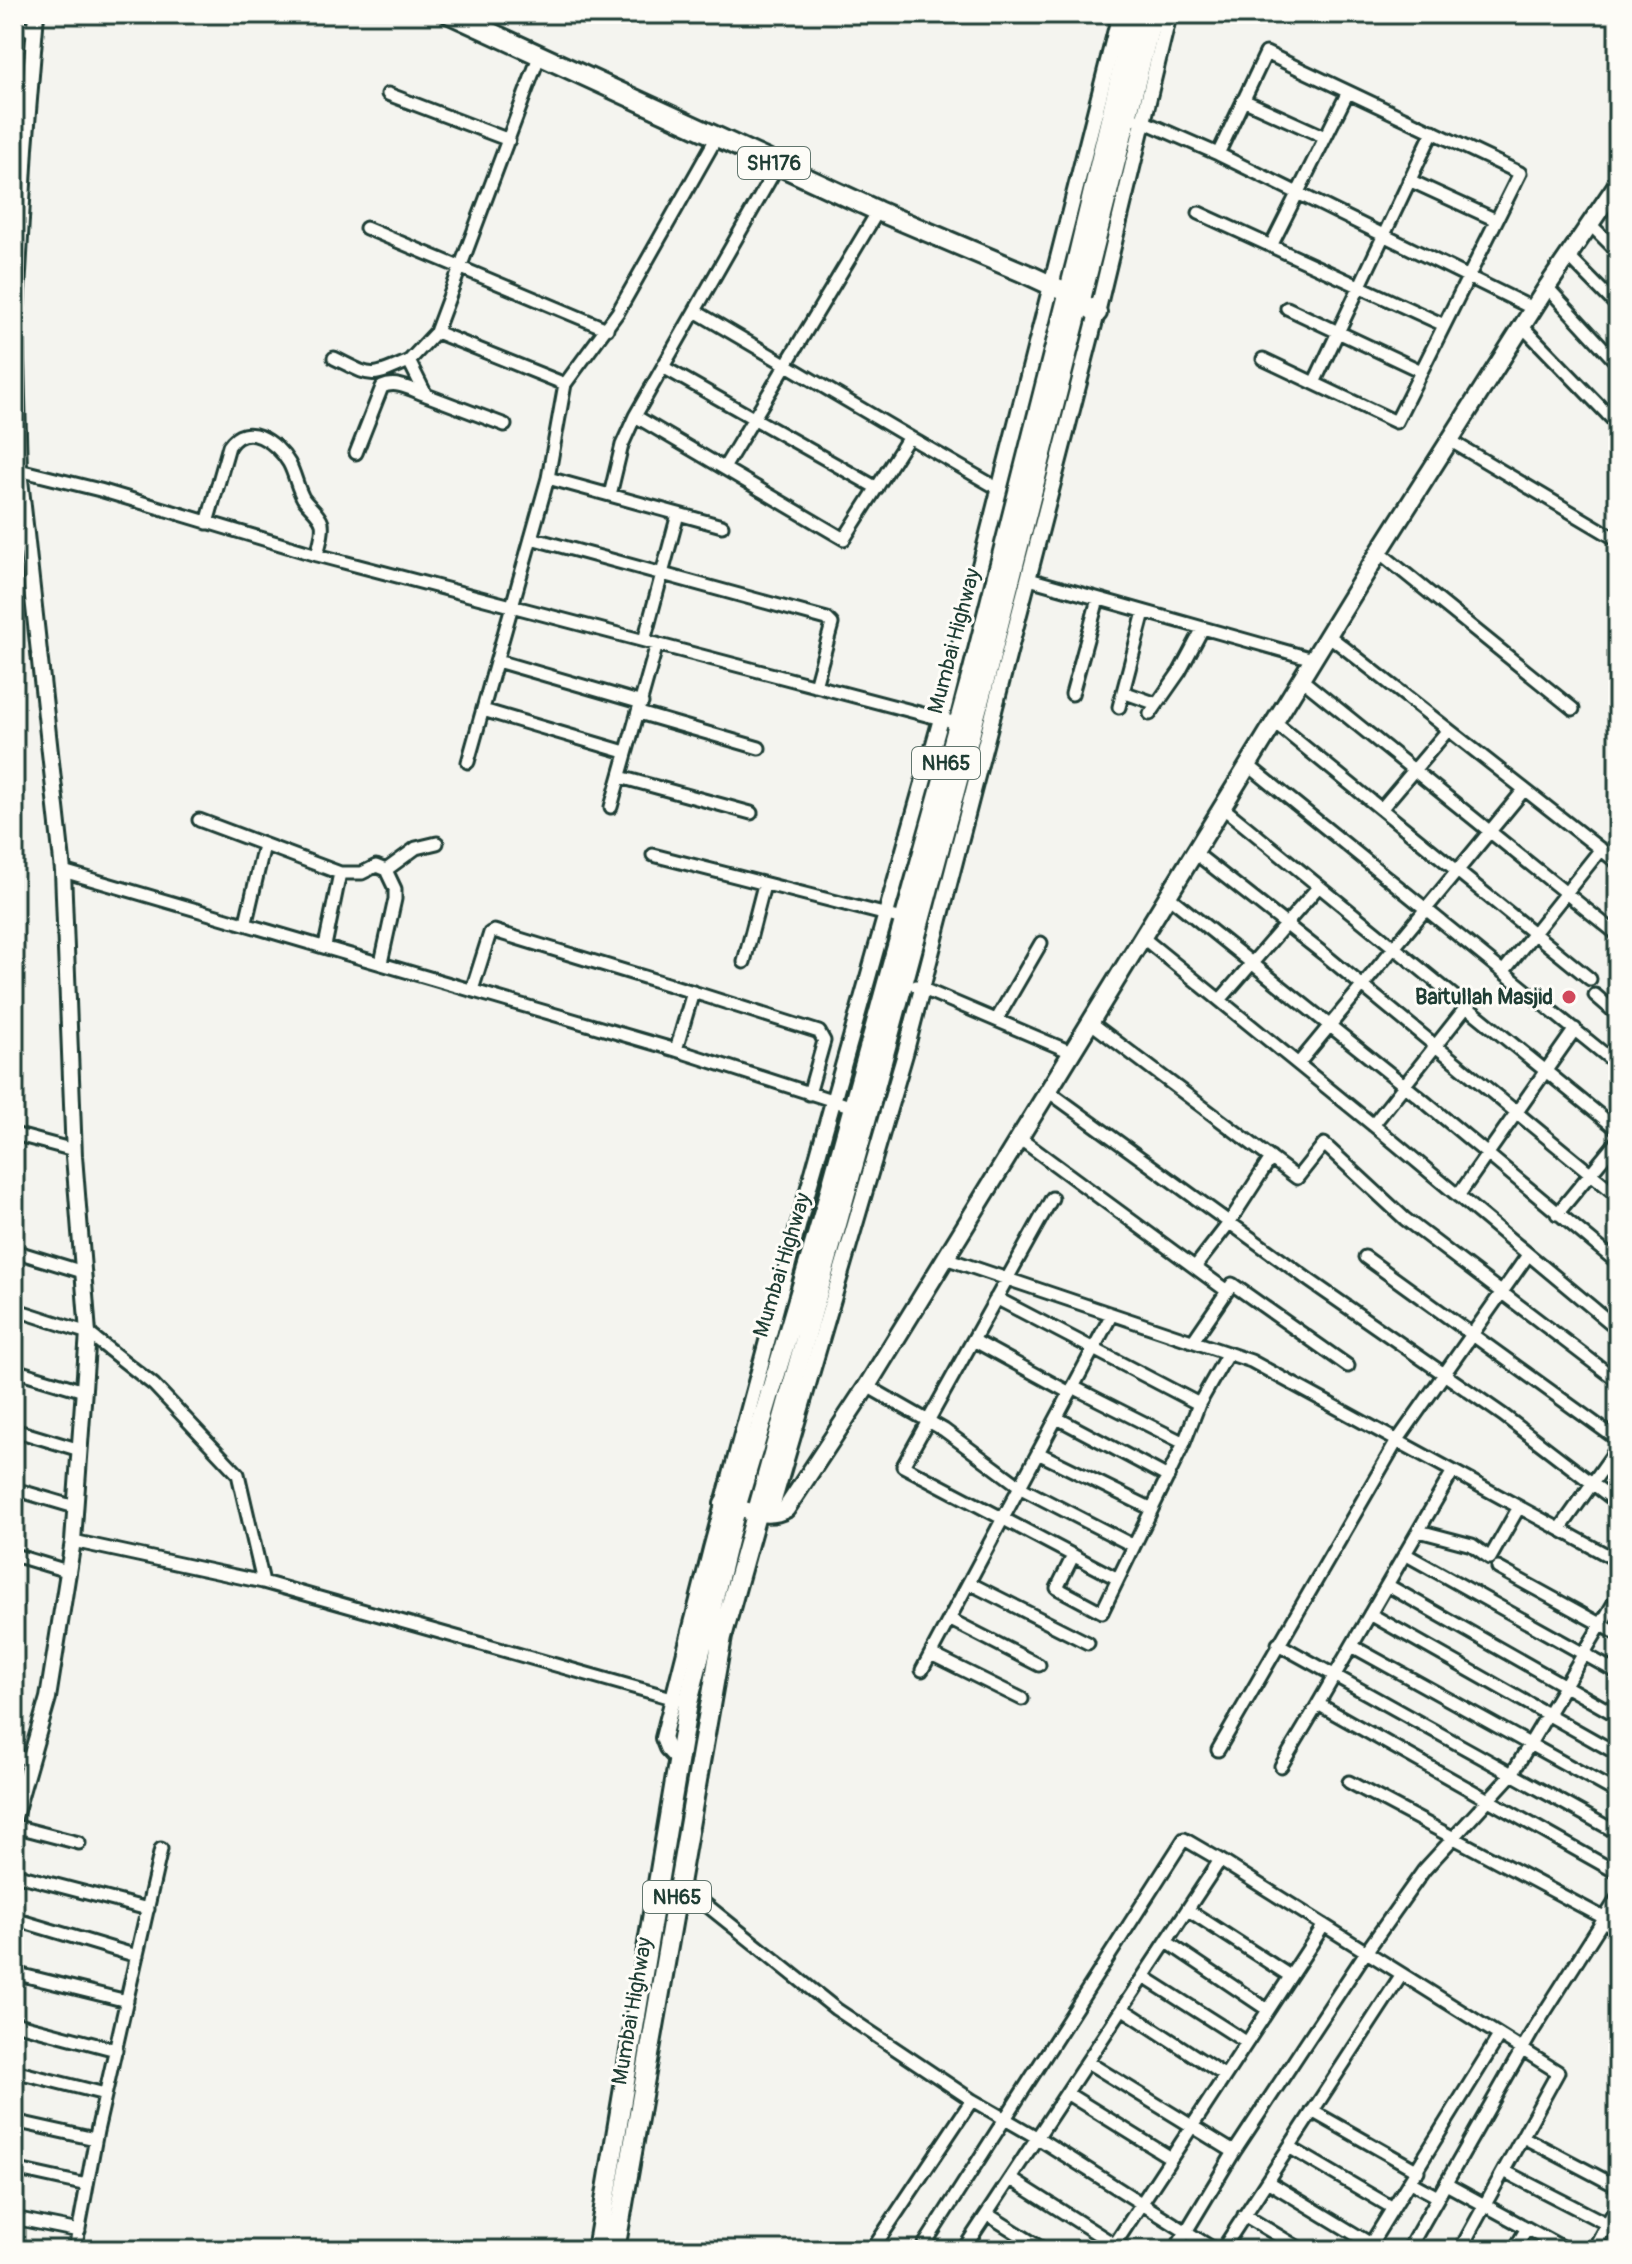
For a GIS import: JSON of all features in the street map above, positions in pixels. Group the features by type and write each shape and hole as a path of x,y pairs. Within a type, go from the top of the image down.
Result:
{"main road":[{"name":"SH176","path":"450,14 878,211 1066,293 1097,313"},
{"name":"Mumbai Highway","path":"615,2250 722,1637 747,1547 763,1513 767,1475 913,986 985,680 1066,293 1135,14"},
{"name":"Mumbai Highway","path":"730,1506 826,1205 853,1107 903,919 949,721 1013,470 1066,293 1135,118 1153,14"},
{"path":"730,1506 763,1513 786,1509 867,1386 1379,552 1547,287 1618,183"},
{"name":"NH65","path":"597,2250 678,1760 681,1701 730,1506"}],"street":[{"path":"14,1817 48,1698 73,1541 88,1333 74,1150 63,871 19,470 15,326 36,14"},
{"path":"1066,293 1120,14"},
{"path":"763,1513 905,1054 913,986 1029,579 1097,313 1135,118 1169,14"},
{"path":"14,23 34,32"},
{"path":"1218,154 1266,53 1520,173 1396,422 1263,359"},
{"path":"334,358 367,374 377,375 409,361 436,332 540,54"},
{"path":"1271,246 1348,92"},
{"path":"388,94 509,140"},
{"path":"1243,100 1325,137"},
{"path":"1135,118 1218,154 1534,309"},
{"path":"1314,383 1433,131"},
{"path":"468,762 548,478 565,384 607,329 718,135"},
{"path":"610,495 622,445 635,416 778,165"},
{"path":"1409,180 1496,220"},
{"path":"724,468 878,211"},
{"path":"1199,213 1444,325"},
{"path":"1591,225 1618,252"},
{"path":"366,228 607,329"},
{"path":"1568,256 1618,307"},
{"path":"1547,287 1618,364"},
{"path":"1287,308 1421,371"},
{"path":"695,311 999,489"},
{"path":"1523,327 1618,425"},
{"path":"436,332 565,384"},
{"path":"409,361 426,395"},
{"path":"663,367 877,488"},
{"path":"356,453 382,387 389,383 399,384 505,425"},
{"path":"1607,414 1618,402"},
{"path":"635,416 844,539 909,437"},
{"path":"207,523 229,446 234,438 251,433 265,438 287,459 305,501 320,518 323,527 317,555"},
{"path":"1451,441 1618,540"},
{"path":"19,470 100,490 317,555 949,721"},
{"path":"730,1506 833,1101 884,916 949,721 999,489 1013,470"},
{"path":"548,478 722,526"},
{"path":"644,641 678,514"},
{"path":"531,538 827,619 832,624 815,686"},
{"path":"1379,552 1573,709"},
{"path":"1029,579 1313,659"},
{"path":"1072,694 1098,599"},
{"path":"1119,707 1144,612"},
{"path":"1123,692 1154,709 1180,671 1203,628"},
{"path":"1328,635 1618,863"},
{"path":"611,807 657,644"},
{"path":"497,661 759,748"},
{"path":"1301,679 1618,935"},
{"path":"483,710 625,752"},
{"path":"1274,722 1590,979"},
{"path":"1382,808 1448,730"},
{"path":"1248,765 1617,1063"},
{"path":"620,777 751,813"},
{"path":"1298,1064 1524,790"},
{"path":"1222,807 1618,1130"},
{"path":"199,820 340,873 362,873 376,866 386,870 395,889 395,899 381,963"},
{"path":"386,870 416,848 437,843"},
{"path":"246,922 264,845"},
{"path":"1503,972 1601,849"},
{"path":"1194,852 1363,986 1618,1196"},
{"path":"653,855 903,919"},
{"path":"63,871 676,1050 853,1107"},
{"path":"325,946 340,873"},
{"path":"744,962 764,885"},
{"path":"1220,1000 1319,886"},
{"path":"1168,896 1404,1085 1618,1263"},
{"path":"472,990 490,933 494,931 693,992 819,1032 824,1041 809,1094"},
{"path":"1142,937 1618,1329"},
{"path":"997,1019 1041,943"},
{"path":"1618,956 1618,968"},
{"path":"913,986 1071,1052"},
{"path":"676,1050 693,992"},
{"path":"1595,995 1618,1015"},
{"path":"1373,1125 1467,1006"},
{"path":"1090,1022 1297,1178 1324,1144 1405,1219 1618,1381"},
{"path":"1458,1196 1575,1029"},
{"path":"1048,1091 1444,1374 1618,1503"},
{"path":"14,1134 74,1150"},
{"path":"1019,1138 1227,1291"},
{"path":"1557,1214 1618,1140"},
{"path":"1195,1267 1229,1223 1271,1158"},
{"path":"1052,1198 903,1466 1118,1579"},
{"path":"14,1251 83,1272"},
{"path":"1218,1750 1397,1441 1528,1255"},
{"path":"1365,1257 1618,1440"},
{"path":"945,1258 1251,1361 1618,1561"},
{"path":"1193,1341 1232,1284 1348,1366"},
{"path":"996,1298 1199,1404"},
{"path":"14,1309 88,1333 154,1385 238,1474 263,1582"},
{"path":"922,1670 1112,1314"},
{"path":"973,1340 1184,1443"},
{"path":"1073,1556 1057,1588 1102,1612 1184,1443 1199,1404 1228,1353"},
{"path":"14,1370 84,1391"},
{"path":"867,1386 928,1421 1021,1484 1025,1490 1134,1546"},
{"path":"1057,1418 1168,1477"},
{"path":"14,1430 80,1450"},
{"path":"1560,1529 1618,1447"},
{"path":"1038,1453 1152,1509"},
{"path":"1281,1766 1453,1471"},
{"path":"14,1489 75,1507"},
{"path":"1419,1531 1472,1545 1490,1558 1519,1507"},
{"path":"73,1541 263,1582 681,1701"},
{"path":"1405,1554 1618,1673"},
{"path":"14,1555 67,1571"},
{"path":"1498,1568 1618,1634"},
{"path":"969,1583 1088,1643"},
{"path":"1387,1585 1618,1716"},
{"path":"1175,2250 1234,2152 1424,1870 1512,1774 1618,1596"},
{"path":"1370,1614 1618,1754"},
{"path":"949,1619 1039,1665"},
{"path":"1278,1644 1618,1833"},
{"path":"1352,1646 1618,1793"},
{"path":"931,1654 1022,1699"},
{"path":"1318,1704 1618,1873"},
{"path":"14,1755 30,1760"},
{"path":"1349,1782 1605,1920 1618,1930"},
{"path":"14,1826 79,1843"},
{"path":"921,2250 1184,1839 1558,2072 1460,2250"},
{"path":"75,2250 95,2139 161,1849"},
{"path":"963,2250 1220,1860"},
{"path":"14,1874 148,1909"},
{"path":"679,1883 836,2009 972,2100 1215,2250"},
{"path":"1408,2250 1522,2050 1618,1897"},
{"path":"1188,1910 1290,1976"},
{"path":"14,1919 137,1956"},
{"path":"1011,2179 1113,2248 1324,1925"},
{"path":"1167,1942 1268,2010"},
{"path":"14,1973 127,2001"},
{"path":"1222,2250 1402,1974"},
{"path":"1144,1977 1246,2042"},
{"path":"1123,2009 1224,2075"},
{"path":"14,2023 116,2050"},
{"path":"1267,2181 1369,2247 1499,2036"},
{"path":"1089,2063 1234,2152"},
{"path":"14,2071 105,2094"},
{"path":"1068,2094 1171,2158"},
{"path":"872,2250 972,2100"},
{"path":"1312,2111 1418,2171"},
{"path":"14,2121 95,2139"},
{"path":"1523,2137 1618,2187"},
{"path":"1289,2147 1393,2208"},
{"path":"14,2169 87,2185"},
{"path":"1504,2171 1607,2224"},
{"path":"1410,2182 1438,2197"},
{"path":"1446,2184 1565,2250"},
{"path":"1593,2250 1618,2204"},
{"path":"987,2214 1044,2250"},
{"path":"1244,2215 1302,2250"},
{"path":"14,2218 79,2231"},
{"path":"1514,2250 1527,2228"}],"place":[{"name":"Baitullah Masjid","path":"1569,997"}]}
